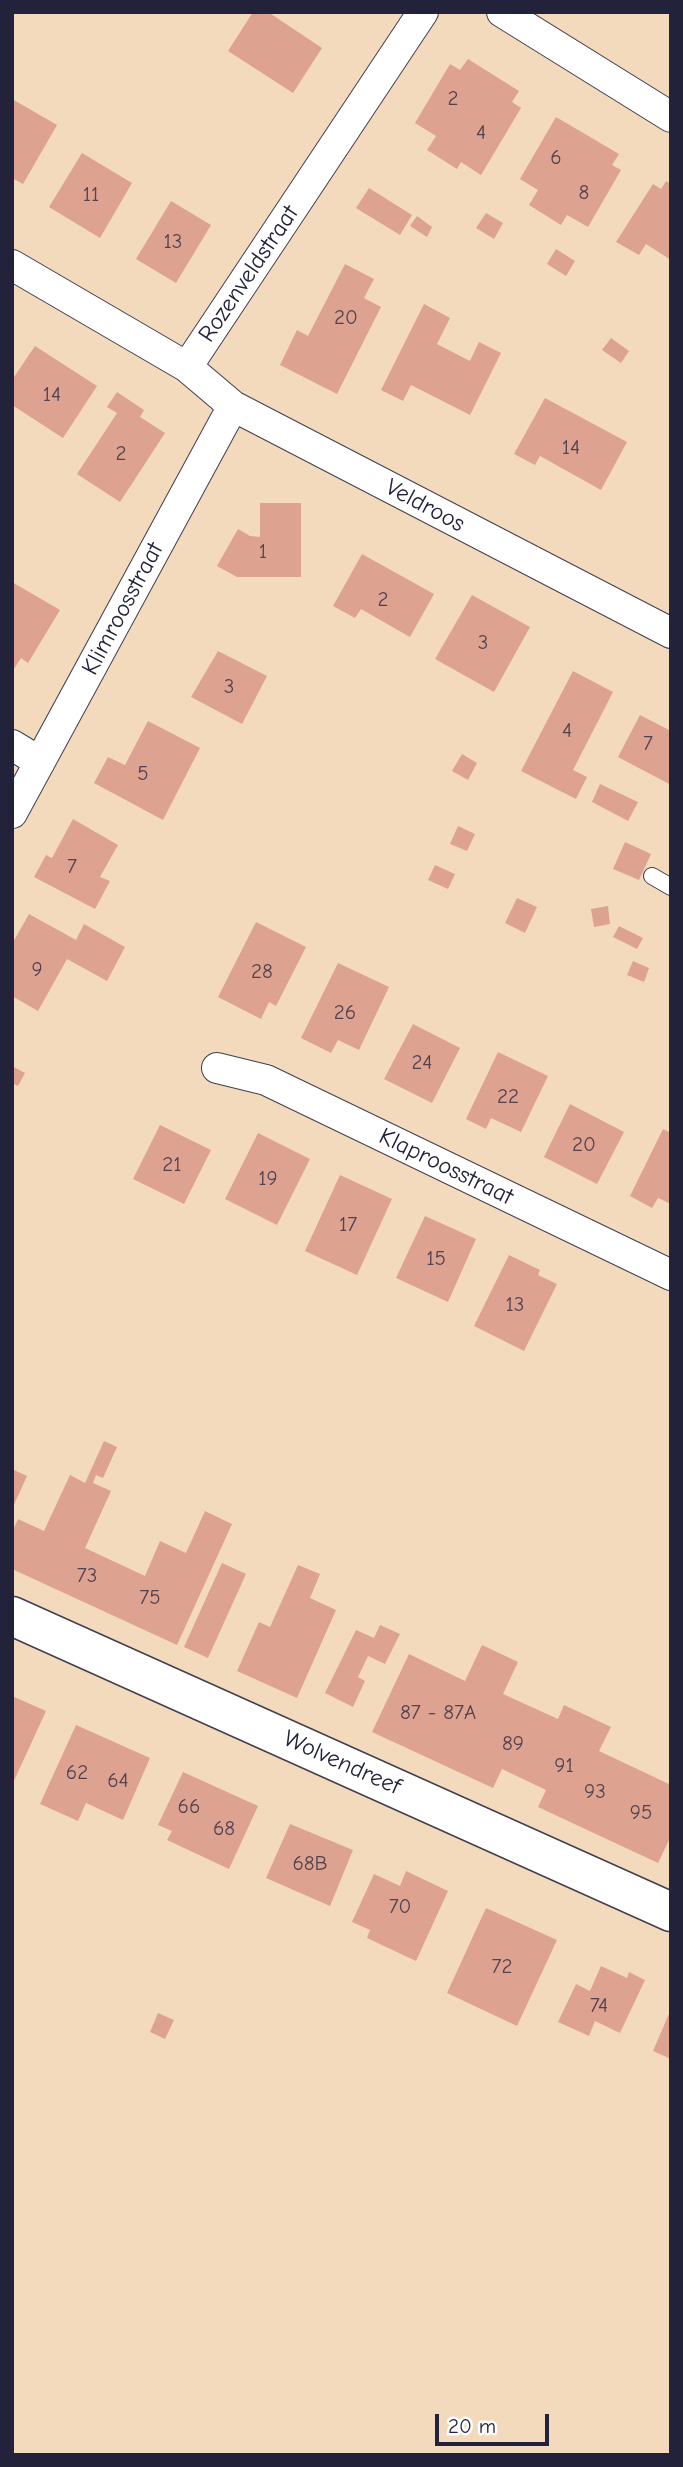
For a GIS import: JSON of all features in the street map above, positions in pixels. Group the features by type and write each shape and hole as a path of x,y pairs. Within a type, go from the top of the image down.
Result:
{"street":[{"name":"Rozenveldstraat","path":"12,265 187,368 423,12"},
{"path":"502,12 671,117"},
{"name":"Veldroos","path":"187,368 233,406 671,633"},
{"name":"Klimroosstraat","path":"12,813 233,406"},
{"path":"12,745 40,762"},
{"name":"Klaproosstraat","path":"217,1068 266,1080 671,1275"},
{"name":"Wolvendreef","path":"12,1616 671,1912"}],"lane":[{"path":"652,876 671,887"}],"building":[{"path":"253,12 268,12 322,48 293,93 228,51"},
{"path":"468,59 519,91 512,102 521,108 481,175 461,162 457,169 427,150 436,136 415,123 450,64 460,70"},
{"path":"12,99 57,125 23,184 12,178"},
{"path":"556,117 619,154 612,165 621,170 588,227 567,215 561,225 529,205 538,190 520,179"},
{"path":"82,153 132,183 100,238 49,207"},
{"path":"666,181 671,184 671,260 646,244 639,255 616,242 653,184 661,189"},
{"path":"369,188 412,215 400,235 356,208"},
{"path":"171,201 211,225 176,283 136,259"},
{"path":"486,213 503,223 494,239 476,228"},
{"path":"417,216 432,227 427,237 410,226"},
{"path":"556,249 575,261 566,276 547,264"},
{"path":"345,264 374,279 364,298 381,307 337,394 280,365 297,330 308,336"},
{"path":"424,304 450,318 437,344 470,361 479,342 501,353 470,415 411,385 403,401 381,390"},
{"path":"611,338 629,351 621,363 602,350"},
{"path":"35,346 97,386 63,438 12,405 12,380"},
{"path":"117,392 144,410 140,417 165,433 120,502 77,474 117,413 107,407"},
{"path":"545,398 627,442 601,490 540,456 535,465 514,454"},
{"path":"260,503 301,503 301,577 237,577 217,566 238,529 250,536 260,537"},
{"path":"362,554 434,594 410,637 361,609 355,618 333,606"},
{"path":"12,582 60,610 28,663 21,658 12,672"},
{"path":"472,595 530,627 494,692 435,659"},
{"path":"218,651 267,676 242,724 191,697"},
{"path":"573,671 613,692 573,770 587,777 576,799 521,771"},
{"path":"640,715 671,731 671,785 618,757"},
{"path":"148,721 200,748 163,820 94,783 108,757 125,765"},
{"path":"462,754 477,763 468,780 452,771"},
{"path":"600,784 638,802 628,821 592,802"},
{"path":"73,819 118,845 100,877 110,881 95,909 34,877 46,855 52,858"},
{"path":"458,826 475,834 467,851 450,844"},
{"path":"625,842 651,854 639,880 613,869"},
{"path":"435,865 455,874 448,889 428,880"},
{"path":"517,898 537,907 525,933 505,923"},
{"path":"608,906 610,924 594,927 591,909"},
{"path":"29,914 76,940 84,924 125,947 107,981 67,959 38,1011 12,996 12,944"},
{"path":"256,922 306,947 276,1006 269,1002 261,1019 218,997"},
{"path":"619,926 643,938 637,949 613,937"},
{"path":"633,961 649,968 644,982 627,975"},
{"path":"338,963 389,987 359,1050 338,1040 331,1053 301,1038"},
{"path":"413,1024 460,1048 432,1103 384,1079"},
{"path":"498,1052 548,1076 521,1132 491,1118 486,1129 466,1119"},
{"path":"12,1066 25,1073 18,1086 12,1083"},
{"path":"570,1104 624,1132 597,1184 544,1157"},
{"path":"160,1125 211,1150 184,1204 133,1179"},
{"path":"663,1129 671,1133 671,1204 658,1198 652,1208 630,1196"},
{"path":"258,1133 310,1159 277,1225 225,1199"},
{"path":"340,1175 392,1199 357,1275 305,1251"},
{"path":"425,1216 476,1239 448,1302 396,1278"},
{"path":"509,1255 540,1270 538,1275 557,1284 524,1351 474,1326"},
{"path":"104,1441 117,1447 103,1478 96,1475 93,1483 111,1491 85,1548 145,1576 160,1541 186,1553 205,1511 232,1524 177,1645 12,1569 12,1532 18,1519 44,1531 70,1475 85,1483"},
{"path":"12,1469 27,1476 12,1509"},
{"path":"222,1563 246,1574 208,1658 184,1647"},
{"path":"298,1565 320,1574 310,1598 336,1610 297,1698 237,1671 259,1622 270,1627"},
{"path":"380,1625 400,1634 385,1664 368,1656 358,1677 365,1681 353,1707 325,1693 356,1630 374,1638"},
{"path":"482,1645 518,1662 503,1694 558,1719 564,1705 611,1727 599,1751 671,1785 671,1836 658,1863 538,1807 546,1790 502,1769 493,1788 372,1732 409,1654 465,1681"},
{"path":"12,1696 46,1711 12,1785"},
{"path":"76,1725 150,1758 123,1820 86,1803 78,1821 40,1804"},
{"path":"183,1772 258,1806 229,1869 167,1840 172,1831 158,1825"},
{"path":"290,1824 353,1850 330,1906 266,1878"},
{"path":"406,1871 448,1891 416,1961 367,1938 370,1930 352,1922 374,1874 400,1886"},
{"path":"486,1908 557,1940 517,2026 447,1993"},
{"path":"601,1966 627,1978 629,1972 645,1980 620,2033 595,2021 589,2036 558,2022 576,1984 590,1991"},
{"path":"671,2009 671,2059 653,2051"},
{"path":"158,2013 174,2020 165,2039 150,2032"}]}
